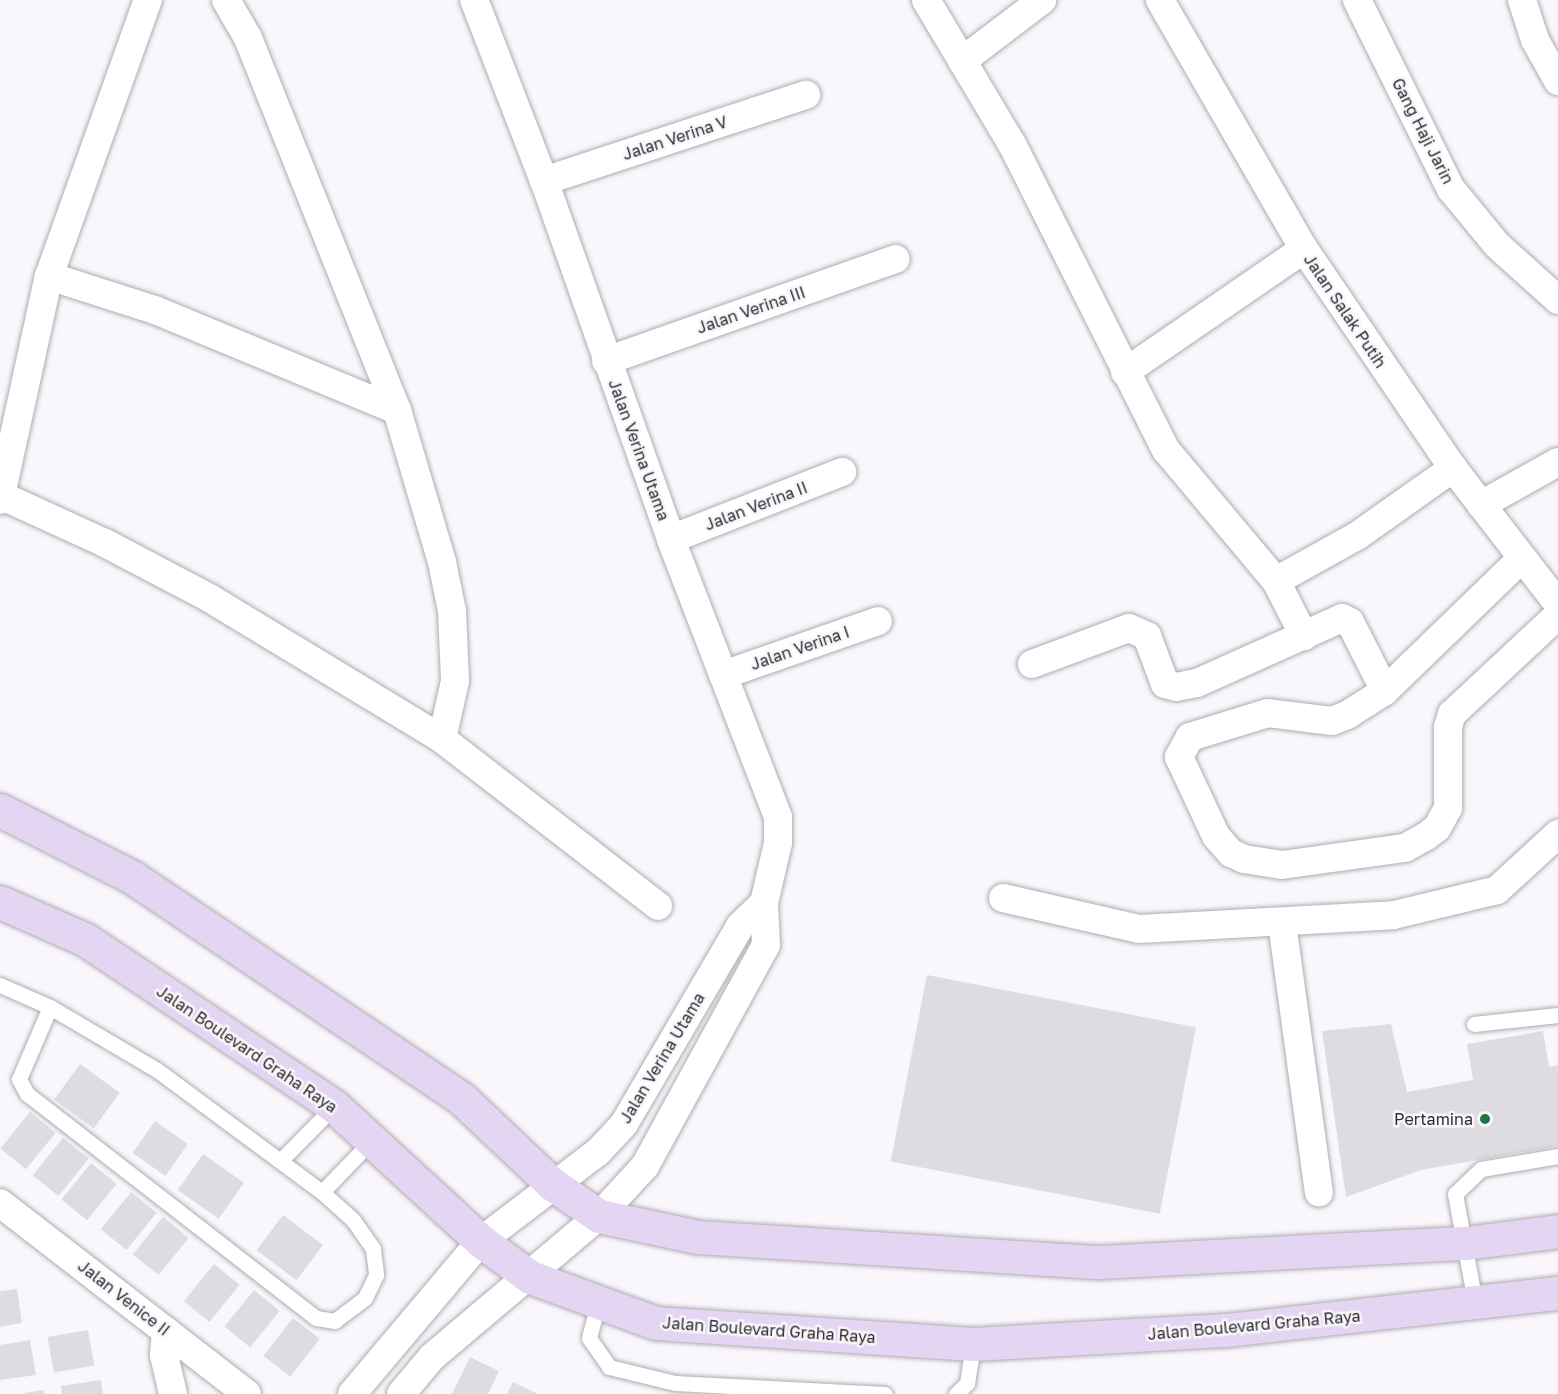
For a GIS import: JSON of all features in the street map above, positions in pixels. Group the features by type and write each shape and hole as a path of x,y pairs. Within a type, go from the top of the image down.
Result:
{"main road":[{"path":"0,810 132,877 461,1098 552,1184 599,1216 698,1237 1099,1262 1466,1243 1558,1232"},
{"name":"Jalan Boulevard Graha Raya","path":"0,902 86,940 334,1106 481,1241 530,1277 598,1304 657,1323 973,1344 1226,1330 1558,1293"}],"street":[{"path":"148,0 49,276 0,497 105,543 211,599 442,739 658,906"},
{"path":"226,0 248,38 398,410 442,562 452,611 455,681 442,739"},
{"name":"Jalan Verina Utama","path":"402,1394 432,1357 530,1277 599,1216 645,1166 766,945 764,903 778,843 778,817 671,539 544,181 474,0"},
{"path":"926,0 1012,144 1166,450 1276,581 1304,636"},
{"path":"962,61 1042,0"},
{"name":"Jalan Salak Putih","path":"1160,0 1304,249 1453,468 1558,604"},
{"name":"Gang Haji Jarin","path":"1358,0 1451,189 1497,245 1558,300"},
{"path":"1522,0 1535,40 1558,81"},
{"name":"Jalan Verina V","path":"544,181 806,95"},
{"path":"1125,372 1304,249"},
{"name":"Jalan Verina III","path":"606,361 896,259"},
{"path":"49,276 155,310 398,410"},
{"path":"1481,505 1558,462"},
{"path":"1276,581 1357,536 1453,468"},
{"name":"Jalan Verina II","path":"671,539 842,472"},
{"path":"1521,559 1385,692 1332,721 1268,712 1190,737 1179,757 1216,836 1231,853 1282,865 1405,848 1425,837 1437,828 1449,808 1448,727 1452,714 1558,615"},
{"path":"1032,664 1129,628 1147,636 1165,684 1176,687 1197,682 1304,636 1336,619 1350,622 1385,692"},
{"name":"Jalan Verina I","path":"723,675 878,621"},
{"path":"1003,898 1139,928 1282,923 1394,915 1497,890 1558,834"},
{"name":"Jalan Verina Utama","path":"352,1394 481,1241 552,1184 598,1152 624,1124 740,926 764,903"},
{"path":"1282,923 1319,1192"},
{"name":"Jalan Verina Utama","path":"713,973 742,990"},
{"name":"Jalan Venice II","path":"0,1203 248,1394"},
{"path":"166,1331 164,1355 173,1394"}],"lane":[{"path":"0,985 50,1007 157,1070 282,1159 322,1192 352,1220 373,1249 376,1275 365,1298 335,1321 316,1318 27,1094 19,1079 50,1007"},
{"path":"1474,1024 1558,1015"},
{"path":"282,1159 334,1106"},
{"path":"322,1192 371,1141"},
{"path":"1475,1302 1466,1243 1455,1194 1481,1169 1558,1156"},
{"path":"598,1304 590,1338 609,1367 675,1383 885,1394"},
{"path":"956,1394 967,1383 973,1344"}],"building":[{"path":"927,975 1196,1027 1160,1214 891,1162"},
{"path":"1391,1024 1407,1092 1473,1080 1467,1044 1543,1031 1549,1067 1558,1065 1558,1146 1421,1170 1346,1197 1322,1031"},
{"path":"80,1064 120,1093 94,1128 54,1100"},
{"path":"30,1112 56,1133 26,1169 0,1149"},
{"path":"155,1121 188,1144 165,1176 133,1153"},
{"path":"63,1138 89,1159 58,1196 33,1175"},
{"path":"203,1154 244,1183 219,1219 178,1190"},
{"path":"91,1163 117,1184 87,1220 61,1200"},
{"path":"131,1192 157,1213 126,1250 101,1229"},
{"path":"283,1215 323,1245 296,1280 257,1250"},
{"path":"163,1217 189,1238 158,1275 133,1254"},
{"path":"214,1264 240,1285 209,1322 184,1301"},
{"path":"17,1289 22,1323 0,1327 0,1291"},
{"path":"254,1290 280,1311 250,1347 224,1327"},
{"path":"293,1318 320,1339 290,1377 263,1356"},
{"path":"88,1330 94,1365 54,1373 48,1337"},
{"path":"30,1340 36,1375 0,1380 0,1345"},
{"path":"470,1357 499,1371 488,1394 452,1394"},
{"path":"101,1380 103,1394 62,1394 61,1386"},
{"path":"513,1382 538,1394 507,1394"},
{"path":"43,1390 44,1394 25,1394 25,1393"}],"place":[{"name":"Pertamina","path":"1485,1119"}]}
